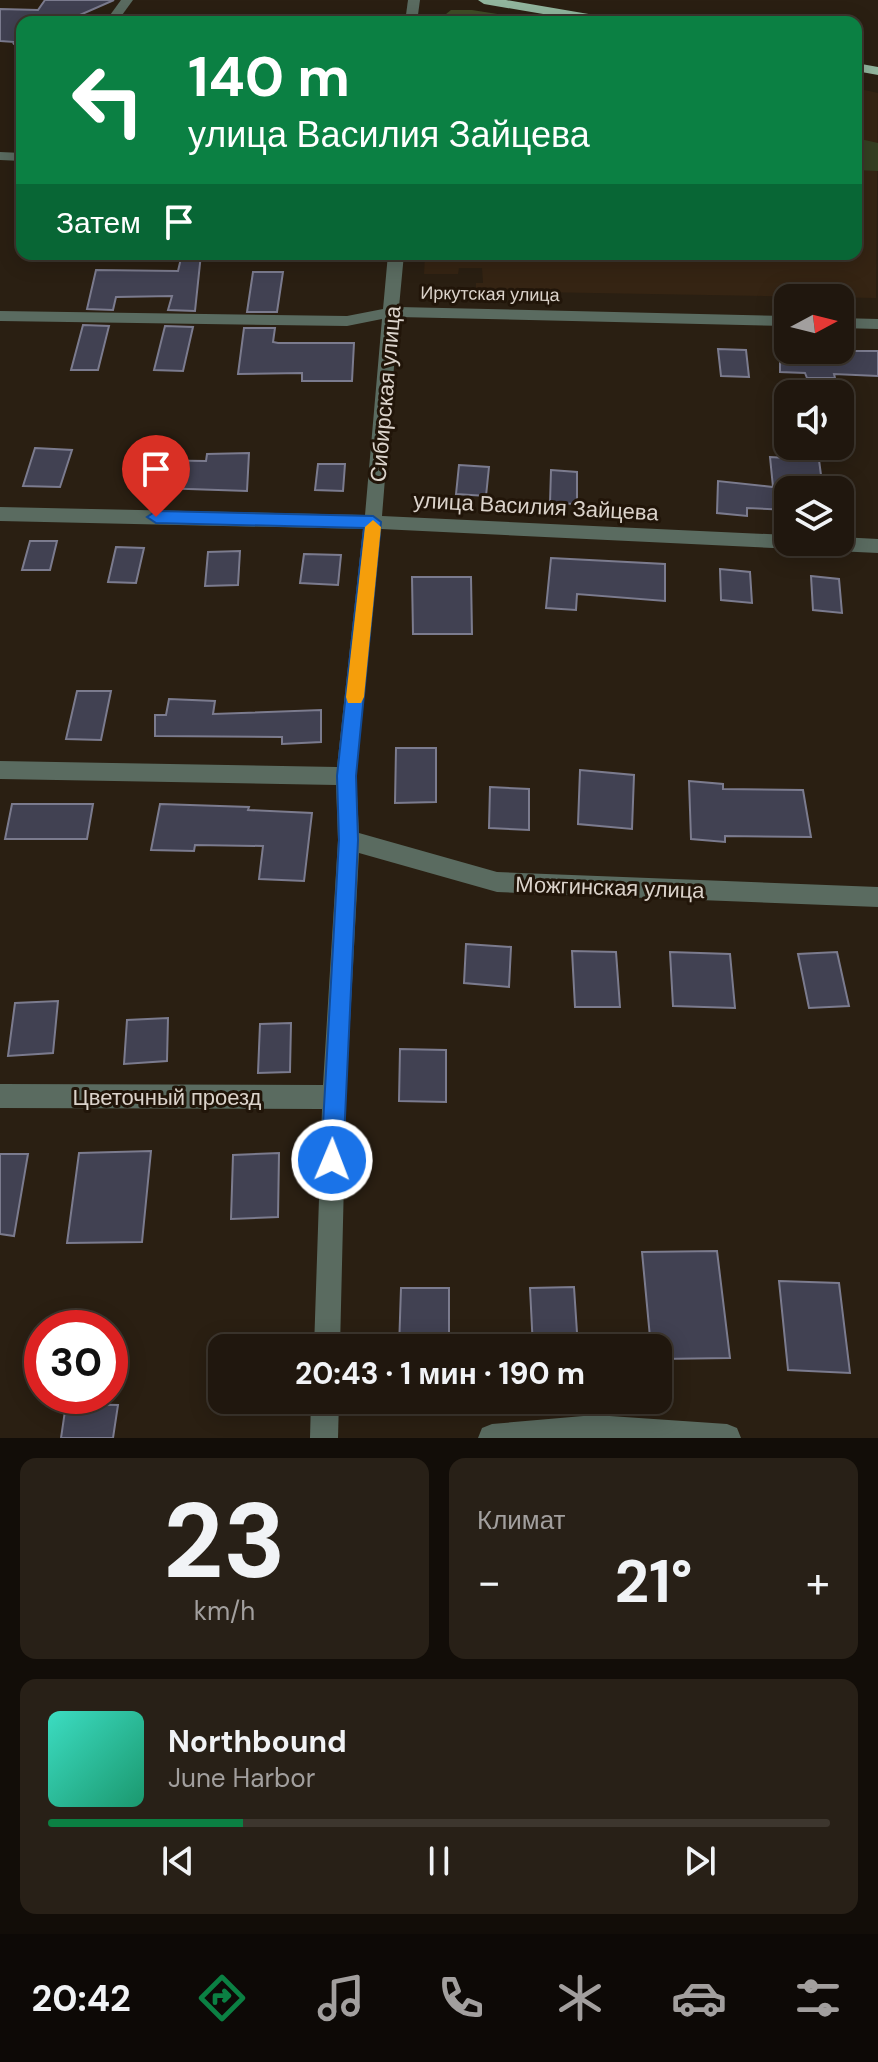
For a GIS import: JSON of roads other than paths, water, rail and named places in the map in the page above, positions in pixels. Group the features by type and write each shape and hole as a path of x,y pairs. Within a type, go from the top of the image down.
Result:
{"main road":[{"path":"484,0 577,16"}],"street":[{"name":"Сибирская улица","path":"327,1334 334,1097 349,840 346,776 373,522 396,260"},
{"name":"Иркутская улица","path":"0,316 347,321 393,312 774,321"},
{"path":"854,323 878,324"},
{"name":"улица Василия Зайцева","path":"0,514 373,522 878,546"},
{"path":"0,770 346,776"},
{"name":"Можгинская улица","path":"349,840 497,882 878,897"},
{"name":"Цветочный проезд","path":"0,1096 334,1097"},
{"path":"324,1438 325,1414"},
{"path":"492,1438 595,1429 727,1438"}]}
